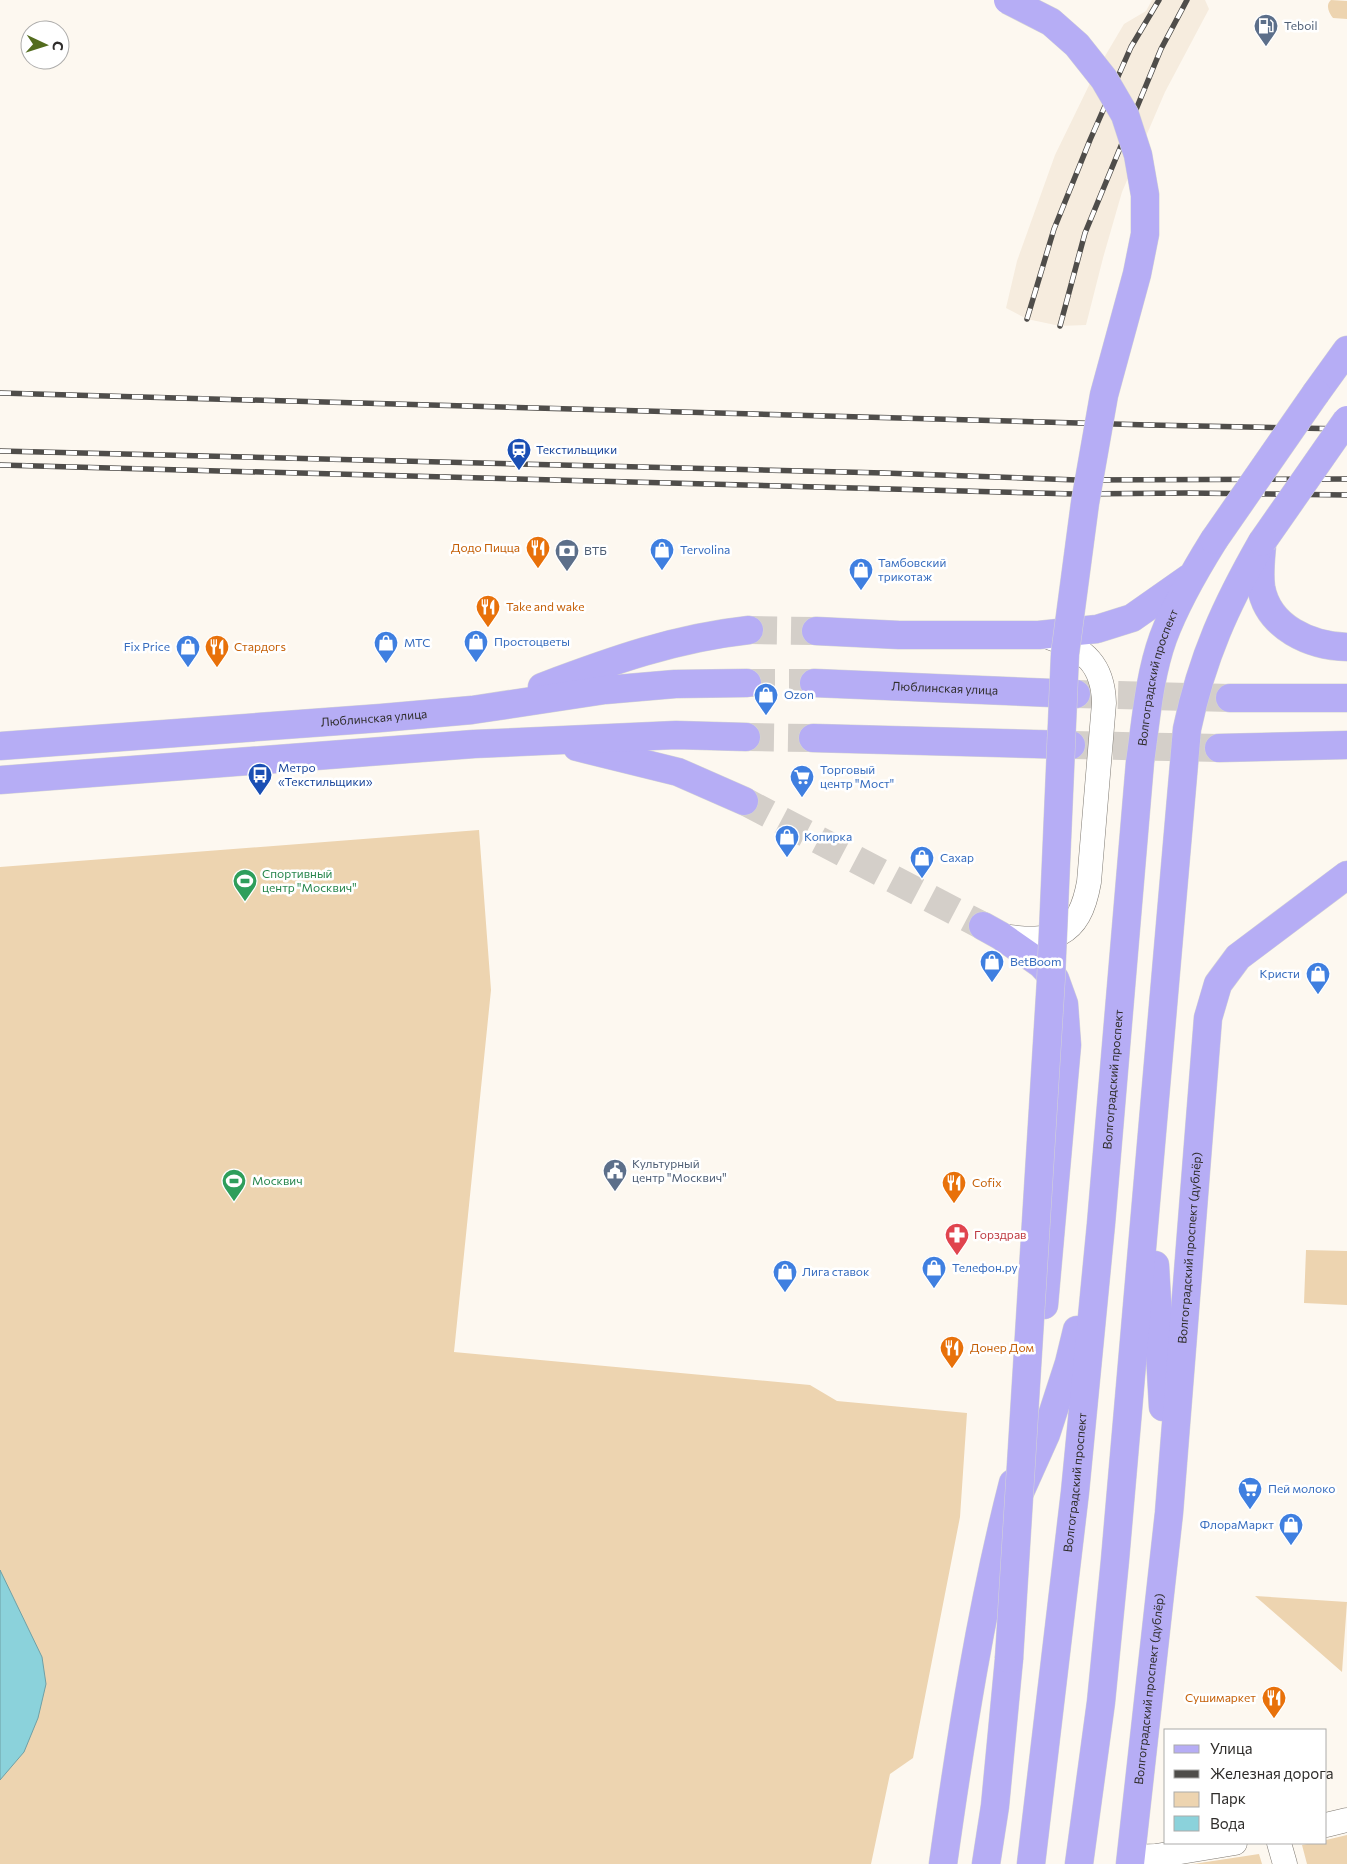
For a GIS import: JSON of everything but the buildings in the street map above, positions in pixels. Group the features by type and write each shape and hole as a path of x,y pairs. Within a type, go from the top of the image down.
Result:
{"main road":[{"path":"986,1864 995,1806 1008,1659 1051,978 1065,654 1085,503 1104,395 1137,274 1144,234 1146,195 1138,155 1125,115 1104,79 1078,45 1051,22 1008,0"},
{"name":"Волгоградский проспект","path":"1031,1864 1074,1502 1101,1224 1141,752 1151,687 1163,640 1192,575 1214,540 1347,350"},
{"path":"1079,1864 1103,1684 1150,1170 1187,729 1194,692 1205,658 1221,619 1243,576 1262,542 1347,420"},
{"path":"1262,542 1261,589 1270,610 1283,626 1298,636 1316,642 1347,647"},
{"path":"816,631 899,635 1039,635 1097,629 1132,618 1192,575"},
{"path":"492,706 602,665 657,647 714,634 749,630"},
{"name":"Люблинская улица","path":"0,746 381,718 472,710 605,690 675,684 748,682"},
{"name":"Люблинская улица","path":"814,683 1076,694"},
{"path":"1230,698 1347,698"},
{"path":"0,780 474,744 676,735 746,737"},
{"path":"813,738 1071,745"},
{"path":"551,740 678,772 744,801"},
{"path":"1219,748 1347,745"},
{"name":"Волгоградский проспект (дублёр)","path":"1131,1860 1170,1513 1208,1018 1218,984 1238,957 1347,875"},
{"path":"943,1864 977,1646 999,1536 1034,1403 1067,1045 1064,1004 1055,979 1041,964 992,931"},
{"name":"Волгоградский проспект (дублёр)","path":"1150,1170 1170,1513"},
{"path":"999,1536 1046,1434 1069,1363 1101,1224"}],"street":[{"path":"992,931 1030,940 1051,938 1066,930 1079,917 1086,900 1089,882 1104,687 1100,675 1092,662 1080,650 1066,643 1039,635"},
{"path":"1327,1825 1347,1820"},
{"path":"1131,1860 1229,1844"},
{"path":"1279,1844 1285,1864"}],"shaded area":[{"path":"1152,0 1205,0 1209,9 1165,92 1122,192 1086,325 1060,326 1027,319 1006,308 1017,261 1055,155 1095,73 1124,24 1146,11"}],"green space":[{"path":"1331,0 1347,1 1347,19 1333,18 1328,7"},
{"name":"Москвич","path":"479,830 491,990 454,1352 810,1385 837,1401 967,1413 960,1517 913,1758 890,1774 871,1864 0,1864 0,867"},
{"path":"1306,1250 1347,1251 1347,1305 1304,1303"},
{"path":"1255,1596 1347,1602 1342,1672"},
{"path":"1347,1835 1347,1864 1307,1864 1302,1845 1327,1844 1327,1840"},
{"path":"1259,1854 1262,1864 1193,1864"}],"water":[{"path":"0,1570 42,1657 46,1684 38,1718 24,1752 0,1780"}],"tunnel":[{"path":"749,630 816,631"},
{"path":"747,683 814,683"},
{"path":"1076,694 1230,698"},
{"path":"746,737 813,738"},
{"path":"1071,745 1219,748"},
{"path":"744,801 983,926"}],"railway":[{"path":"1027,319 1054,229 1090,140 1131,47 1159,0"},
{"path":"1060,326 1085,233 1161,49 1187,0"},
{"path":"0,393 1347,429"},
{"path":"0,451 884,473 1077,480 1347,479"},
{"path":"0,465 1075,494 1347,495"}],"place":[{"name":"Teboil","path":"1266,47"},
{"name":"Текстильщики","path":"519,471"},
{"name":"Додо Пицца","path":"538,569"},
{"name":"Tervolina","path":"662,571"},
{"name":"ВТБ","path":"567,572"},
{"name":"Тамбовский трикотаж","path":"861,591"},
{"name":"Take and wake","path":"488,628"},
{"name":"Простоцветы","path":"476,663"},
{"name":"МТС","path":"386,664"},
{"name":"Fix Price","path":"188,668"},
{"name":"Стардогs","path":"217,668"},
{"name":"Ozon","path":"766,716"},
{"name":"Метро «Текстильщики»","path":"260,796"},
{"name":"Торговый центр \"Мост\"","path":"802,798"},
{"name":"Копирка","path":"787,858"},
{"name":"Сахар","path":"922,879"},
{"name":"Спортивный центр \"Москвич\"","path":"245,902"},
{"name":"BetBoom","path":"992,983"},
{"name":"Кристи","path":"1318,995"},
{"name":"Культурный центр \"Москвич\"","path":"615,1192"},
{"name":"Москвич","path":"234,1202"},
{"name":"Cofix","path":"954,1204"},
{"name":"Горздрав","path":"957,1256"},
{"name":"Телефон.ру","path":"934,1289"},
{"name":"Лига ставок","path":"785,1293"},
{"name":"Донер Дом","path":"952,1369"},
{"name":"Пей молоко","path":"1250,1510"},
{"name":"ФлораМаркт","path":"1291,1546"},
{"name":"Сушимаркет","path":"1274,1719"}]}
